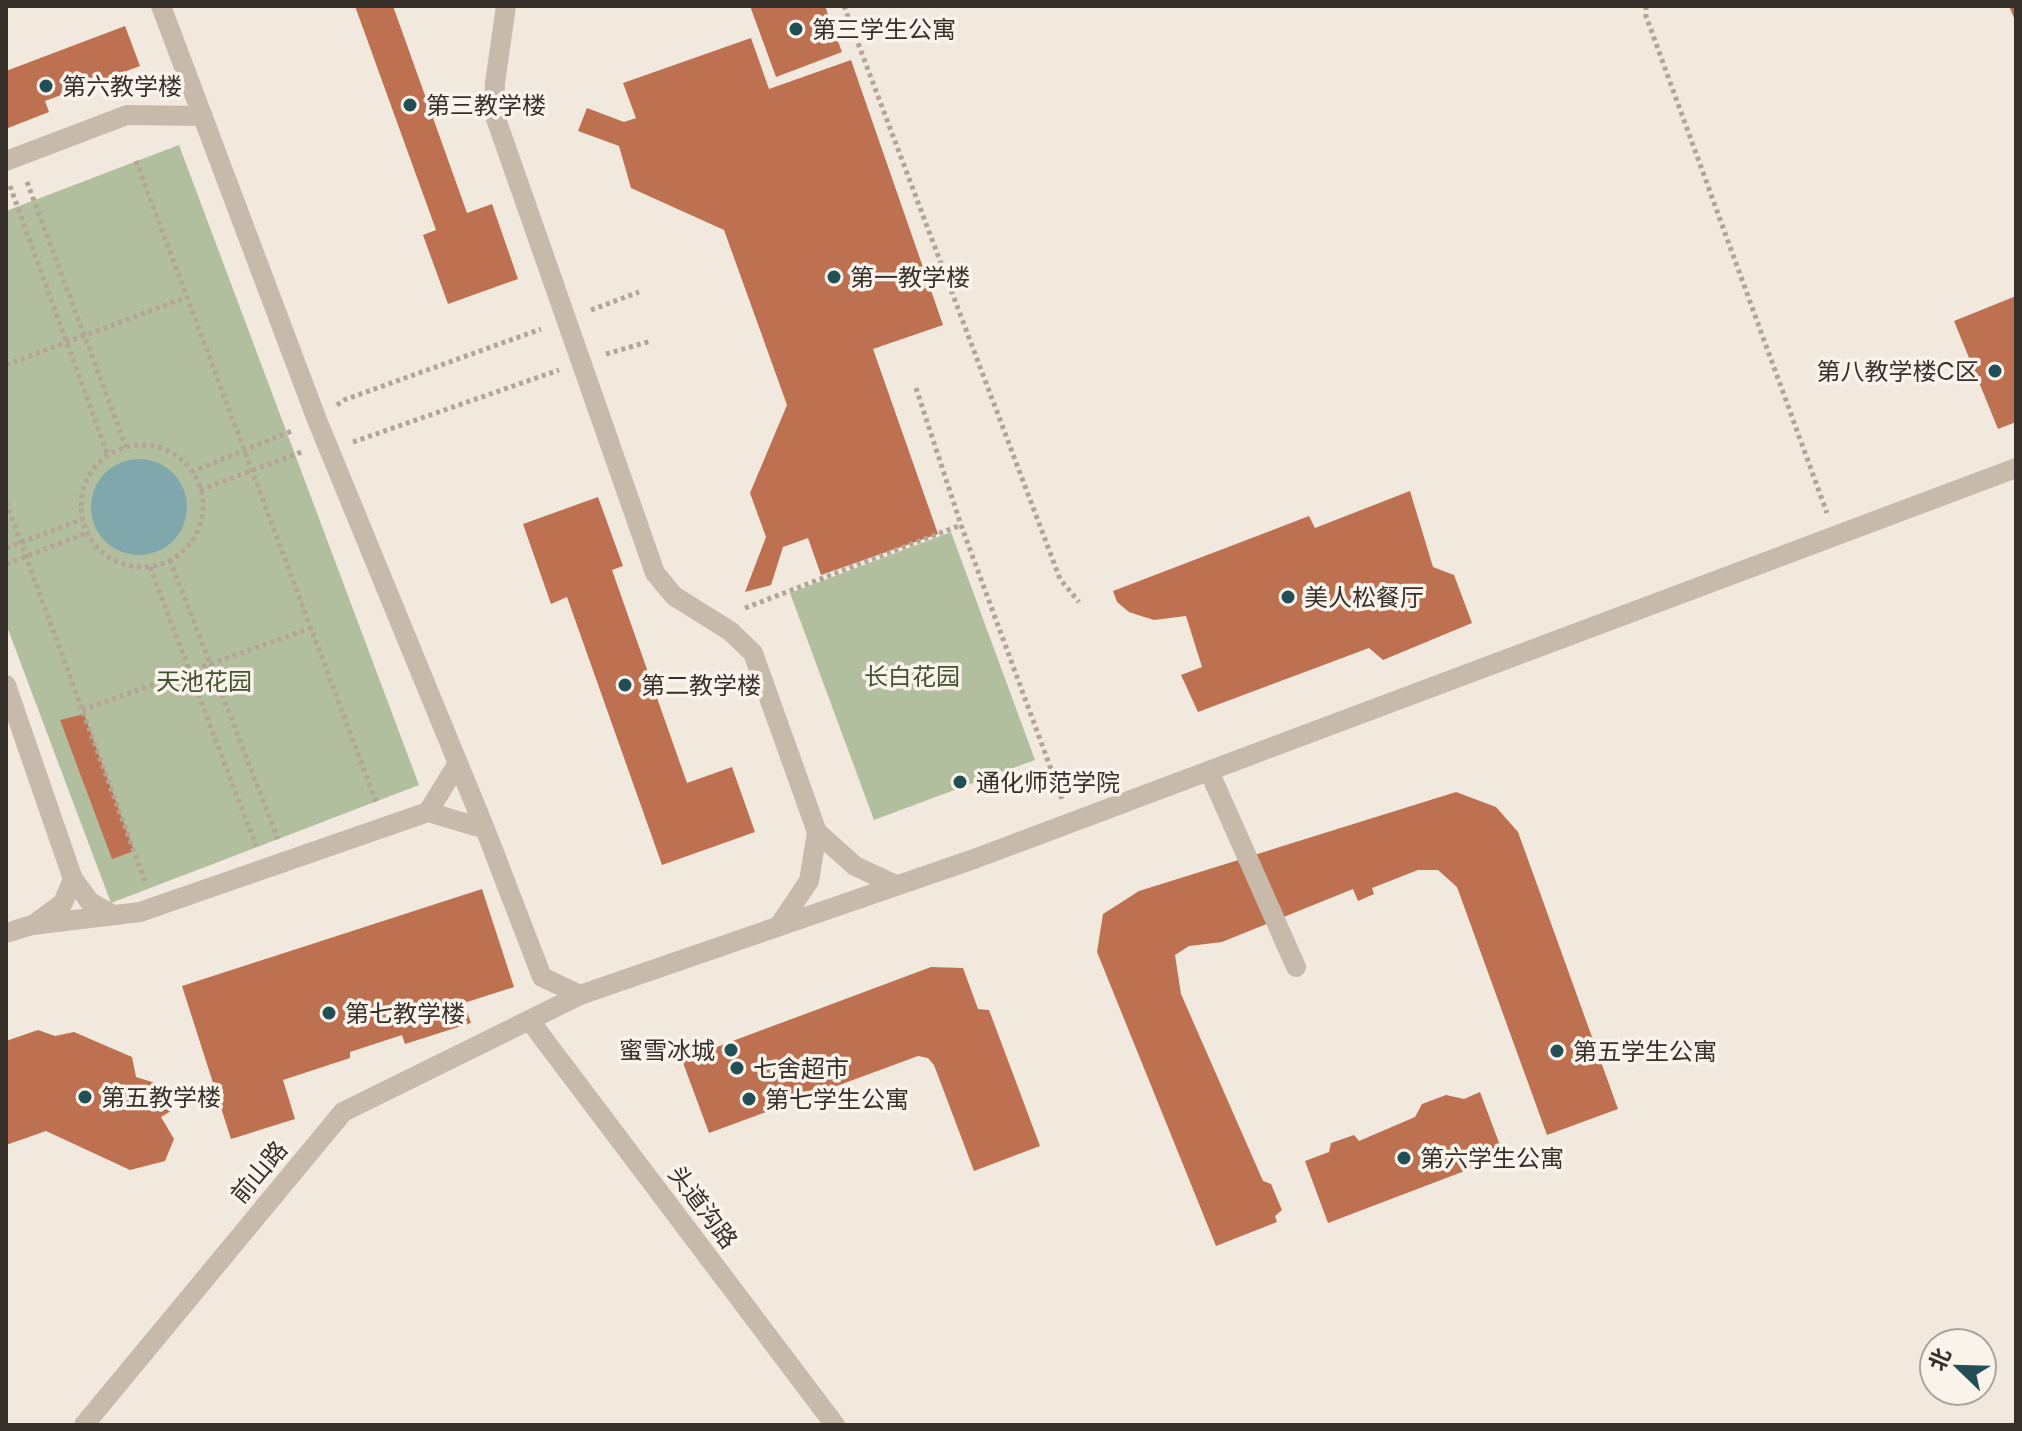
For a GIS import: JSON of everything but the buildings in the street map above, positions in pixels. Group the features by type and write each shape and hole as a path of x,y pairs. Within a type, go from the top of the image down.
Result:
{"street":[{"path":"161,6 317,420 485,829 542,977 580,995"},
{"path":"506,6 494,113 655,573 674,596 730,631 753,653 817,832 855,866 896,885"},
{"path":"6,161 127,115 203,116"},
{"name":"前山路","path":"84,1425 343,1112 580,995 1071,822 2016,468"},
{"path":"6,685 73,879 90,902 113,915"},
{"path":"428,812 458,763"},
{"path":"1209,771 1296,967"},
{"path":"6,933 32,925 140,912 428,812 485,829"},
{"path":"778,927 809,881 817,832"},
{"path":"32,925 63,903 73,879"},
{"name":"头道沟路","path":"530,1021 835,1425"}],"path":[{"path":"844,6 1060,579 1079,602"},
{"path":"1646,6 1646,16 1835,536"},
{"path":"136,161 376,802"},
{"path":"6,175 108,456"},
{"path":"34,200 126,447"},
{"path":"344,400 639,292"},
{"path":"6,365 187,297"},
{"path":"356,442 581,362 651,341"},
{"path":"916,388 961,525 1071,822"},
{"path":"191,472 287,433"},
{"path":"147,445 167,450 184,462 200,490 202,517 195,535 183,551 170,560 150,567 129,566 110,559 87,533 81,509 83,489 92,470 108,456 126,447 147,445"},
{"path":"200,490 294,454"},
{"path":"6,502 148,888"},
{"path":"6,548 83,519"},
{"path":"776,596 961,525"},
{"path":"6,564 87,533"},
{"path":"170,560 287,861"},
{"path":"150,567 265,869"},
{"path":"82,710 311,627"}],"green space":[{"name":"天池花园","path":"179,145 419,785 111,903 6,624 6,211"},
{"name":"长白花园","path":"951,532 1035,760 874,820 790,593"}],"water":[{"path":"139,459 157,462 173,473 184,489 187,507 184,525 173,541 157,552 139,555 121,552 105,541 94,525 91,507 94,489 105,473 121,462"}],"place":[{"name":"第三学生公寓","path":"796,29"},
{"name":"第六教学楼","path":"46,86"},
{"name":"第三教学楼","path":"410,105"},
{"name":"第一教学楼","path":"834,277"},
{"name":"第八教学楼C区","path":"1995,371"},
{"name":"美人松餐厅","path":"1288,597"},
{"name":"第二教学楼","path":"625,685"},
{"name":"通化师范学院","path":"960,782"},
{"name":"第七教学楼","path":"329,1013"},
{"name":"蜜雪冰城","path":"731,1050"},
{"name":"第五学生公寓","path":"1557,1051"},
{"name":"七舍超市","path":"737,1068"},
{"name":"第五教学楼","path":"85,1097"},
{"name":"第七学生公寓","path":"749,1099"},
{"name":"第六学生公寓","path":"1404,1158"}]}
